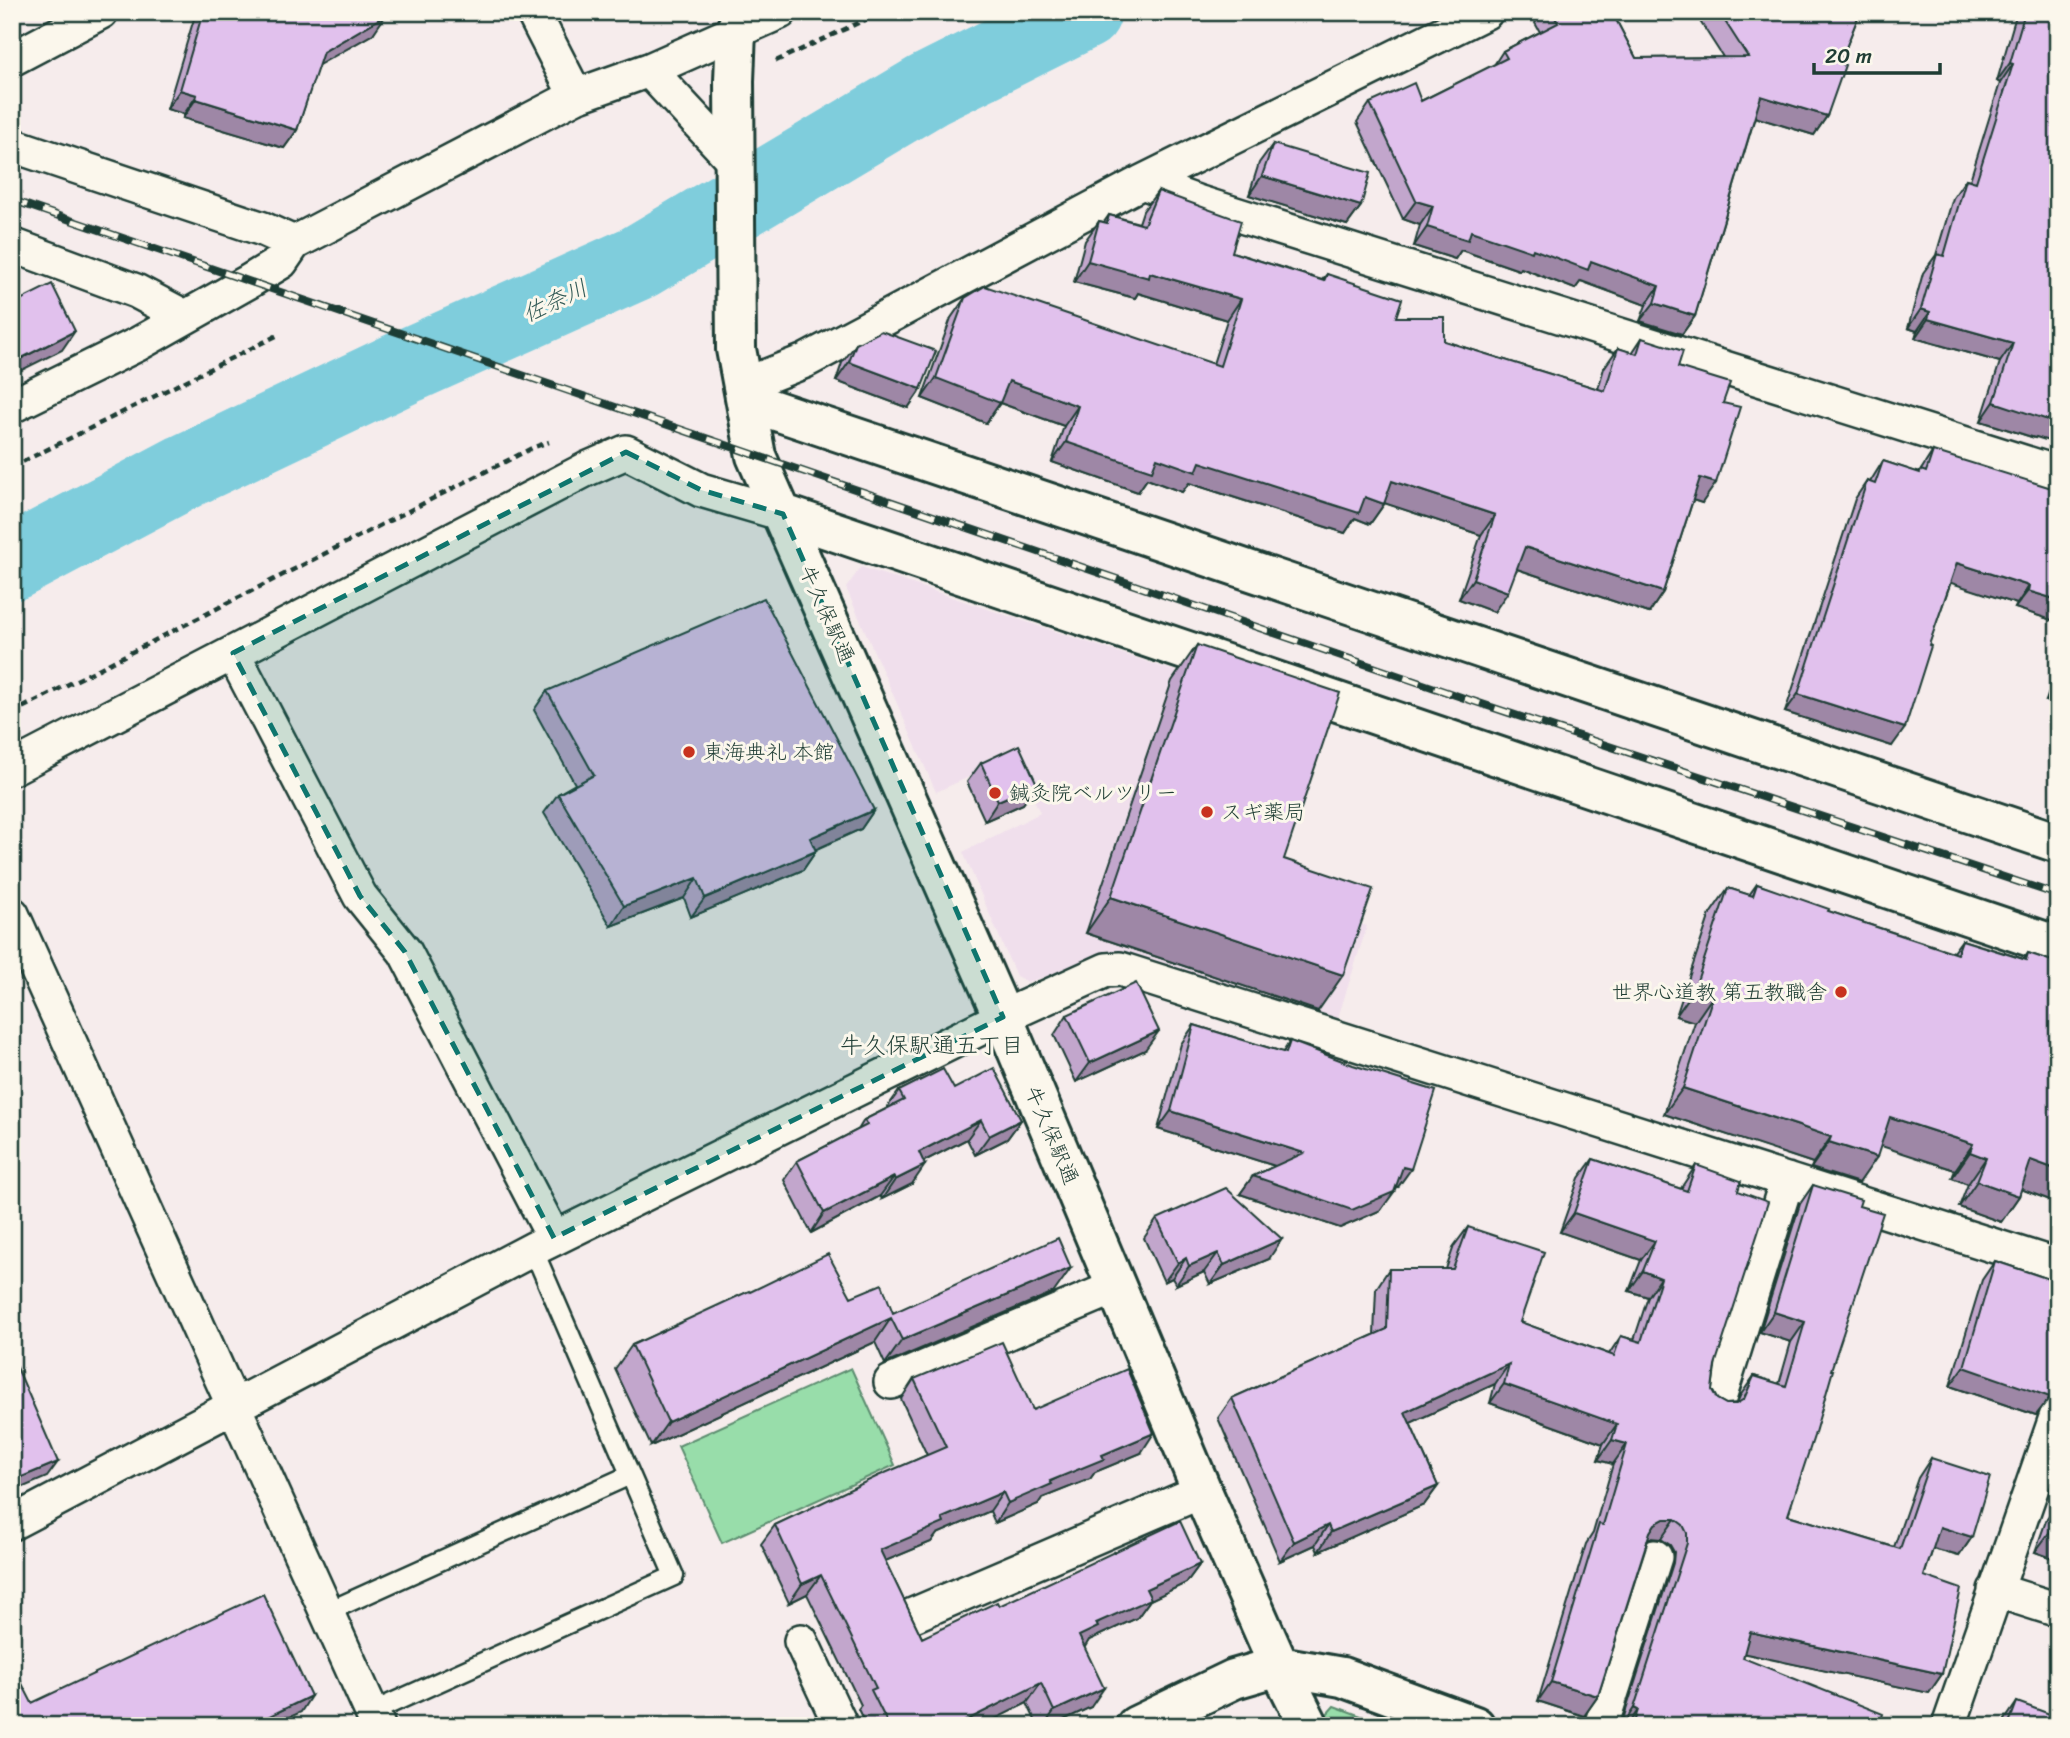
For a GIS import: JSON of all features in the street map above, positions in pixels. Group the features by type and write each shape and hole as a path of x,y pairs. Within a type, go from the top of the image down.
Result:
{"street":[{"path":"12,59 101,12"},
{"path":"533,12 576,96"},
{"path":"12,406 138,344 281,262 294,243 576,96 649,70 739,21 780,12"},
{"path":"746,393 1142,182 1486,12"},
{"name":"牛久保駅通","path":"739,21 734,81 736,349 756,456 1003,1017 1202,1491 1279,1666 1309,1726"},
{"path":"649,70 734,161"},
{"path":"12,145 262,229 294,243"},
{"path":"1142,182 1196,202 2058,473"},
{"path":"12,245 136,291 185,317"},
{"path":"746,393 2058,843"},
{"path":"12,768 587,469 626,452 701,490 783,514 2058,946"},
{"path":"233,653 360,896 405,952 543,1244"},
{"path":"12,914 375,1719"},
{"path":"12,1523 543,1244 1003,1017 1106,970 1120,969 2058,1266"},
{"path":"1717,1405 1787,1180"},
{"path":"891,1382 1116,1287"},
{"path":"1949,1726 2058,1412"},
{"path":"911,1616 1202,1491"},
{"path":"1601,1726 1655,1557"},
{"path":"1996,1591 2058,1610"},
{"path":"801,1641 841,1726"},
{"path":"1136,1726 1234,1679 1279,1666 1342,1677 1475,1726"}],"lane":[{"path":"375,1719 674,1577 630,1475 543,1244"},
{"path":"327,1612 630,1475"}],"path":[{"path":"734,81 882,12"},
{"path":"12,467 278,335"},
{"path":"12,713 534,447 555,440"}],"highlighted area":[{"path":"626,452 701,490 783,514 1003,1017 554,1238 405,952 360,896 233,653"}],"shaded area":[{"path":"861,567 1322,720 1264,894 1367,926 1337,1021 1109,956 1028,982 1016,976 963,852 1040,813 1015,756 936,792 846,588"}],"green space":[{"path":"851,1368 895,1465 722,1543 678,1446"},
{"path":"1334,1706 1388,1726 1331,1726 1326,1715"}],"building":[{"path":"203,12 385,12 386,15 323,52 297,130 196,99 197,95 180,90"},
{"path":"1552,12 1612,12 1636,58 1748,57 1719,12 1860,12 1840,63 1845,65 1827,116 1761,96 1695,316 1654,303 1659,286 1591,261 1588,270 1533,249 1532,252 1471,231 1468,240 1427,227 1433,206 1416,201 1370,103 1414,83 1421,101 1507,58 1503,51 1558,23"},
{"path":"2025,12 2058,12 2058,421 1994,402 2013,343 1928,319 1930,312 1921,309 1937,254 1944,256 1966,179 1976,182 2013,64 2010,63"},
{"path":"1273,144 1370,173 1361,206 1262,176"},
{"path":"1158,191 1241,221 1232,252 1324,281 1327,274 1402,299 1396,317 1444,317 1444,341 1605,391 1618,348 1637,354 1642,338 1683,351 1678,367 1730,383 1723,403 1740,407 1716,483 1700,478 1663,592 1525,547 1508,592 1473,579 1495,515 1392,481 1384,504 1365,497 1359,513 1200,462 1196,472 1157,458 1152,471 1066,442 1078,406 1009,381 1000,403 936,378 965,298 985,286 1220,366 1241,299 1150,273 1149,278 1088,261 1099,221 1107,223 1109,215 1144,225"},
{"path":"52,284 75,331 12,363 12,304"},
{"path":"881,331 936,351 921,389 849,362 856,344"},
{"path":"1933,451 2058,490 2058,600 2028,591 2029,586 1957,563 1905,728 1798,694 1867,481 1875,484 1883,461 1920,473 1921,470 1926,472"},
{"name":"東海典礼 本館","path":"764,598 874,810 810,838 816,851 705,898 697,878 624,906 558,794 594,775 547,691"},
{"name":"スギ薬局","path":"1197,645 1340,693 1284,859 1373,889 1343,975 1111,897"},
{"path":"1019,745 1037,784 998,801 981,763"},
{"path":"1757,884 1957,954 1962,940 2026,960 2028,953 2058,963 2058,1170 2031,1160 2019,1196 1977,1181 1986,1158 1970,1152 1973,1144 1890,1117 1877,1157 1829,1142 1831,1137 1683,1088 1713,996 1694,990 1728,888 1753,896"},
{"path":"1136,983 1159,1031 1090,1063 1067,1015"},
{"path":"1194,1025 1286,1053 1290,1041 1353,1065 1436,1091 1411,1169 1403,1167 1394,1192 1352,1210 1253,1176 1304,1153 1171,1111"},
{"path":"994,1068 1021,1120 989,1136 981,1120 919,1152 925,1165 895,1180 894,1177 824,1213 797,1161 867,1125 864,1120 904,1100 899,1091 943,1069 954,1089"},
{"path":"1593,1159 1687,1191 1696,1165 1741,1181 1738,1191 1768,1202 1715,1365 1712,1390 1717,1399 1726,1404 1736,1404 1744,1399 1754,1376 1786,1386 1805,1322 1774,1312 1813,1185 1861,1200 1859,1206 1883,1213 1831,1370 1814,1436 1788,1515 1900,1549 1931,1458 1990,1477 1972,1537 1940,1527 1924,1576 1961,1589 1942,1674 1750,1632 1743,1658 1883,1714 1879,1726 1633,1726 1638,1710 1634,1708 1687,1543 1687,1533 1683,1525 1675,1519 1664,1519 1655,1524 1650,1532 1598,1696 1551,1682 1599,1524 1603,1525 1627,1444 1612,1440 1617,1424 1504,1384 1509,1364 1405,1412 1438,1486 1331,1532 1328,1525 1294,1542 1232,1398 1387,1329 1389,1269 1453,1269 1468,1227 1544,1252 1520,1322 1614,1356 1621,1336 1641,1342 1661,1278 1643,1271 1655,1241 1574,1213"},
{"path":"1226,1188 1282,1239 1224,1265 1218,1253 1189,1266 1186,1258 1178,1263 1157,1219"},
{"path":"1058,1238 1071,1268 902,1340 891,1318 668,1422 632,1345 828,1254 851,1297 882,1284 893,1313"},
{"path":"1995,1261 2058,1282 2058,1380 2050,1397 1964,1367"},
{"path":"1002,1342 1033,1410 1127,1369 1154,1433 1102,1455 1104,1459 1050,1481 1052,1484 1008,1503 1003,1492 942,1518 944,1523 880,1550 922,1638 997,1602 999,1606 1180,1521 1200,1564 1146,1589 1151,1599 1096,1623 1098,1627 1079,1636 1104,1688 1054,1711 1041,1683 965,1721 967,1726 889,1726 871,1690 876,1688 821,1575 802,1584 775,1525 946,1447 914,1379"},
{"path":"12,1356 58,1462 12,1481"},
{"path":"2058,1507 2058,1536 2049,1533"},
{"path":"263,1594 311,1696 249,1726 12,1726 12,1664 32,1703"},
{"path":"2017,1702 2058,1717 2058,1726 2008,1726"}],"waterway":[{"name":"佐奈川","path":"12,563 186,471 407,366 639,262 928,90 1084,12"}],"railway":[{"path":"12,200 1461,697 2058,895"}],"place":[{"name":"東海典礼 本館","path":"689,752"},
{"name":"鍼灸院ベルツリー","path":"995,793"},
{"name":"スギ薬局","path":"1207,812"},
{"name":"世界心道教 第五教職舎","path":"1841,992"}],"district":[{"name":"牛久保駅通五丁目","path":"932,1045"}]}
